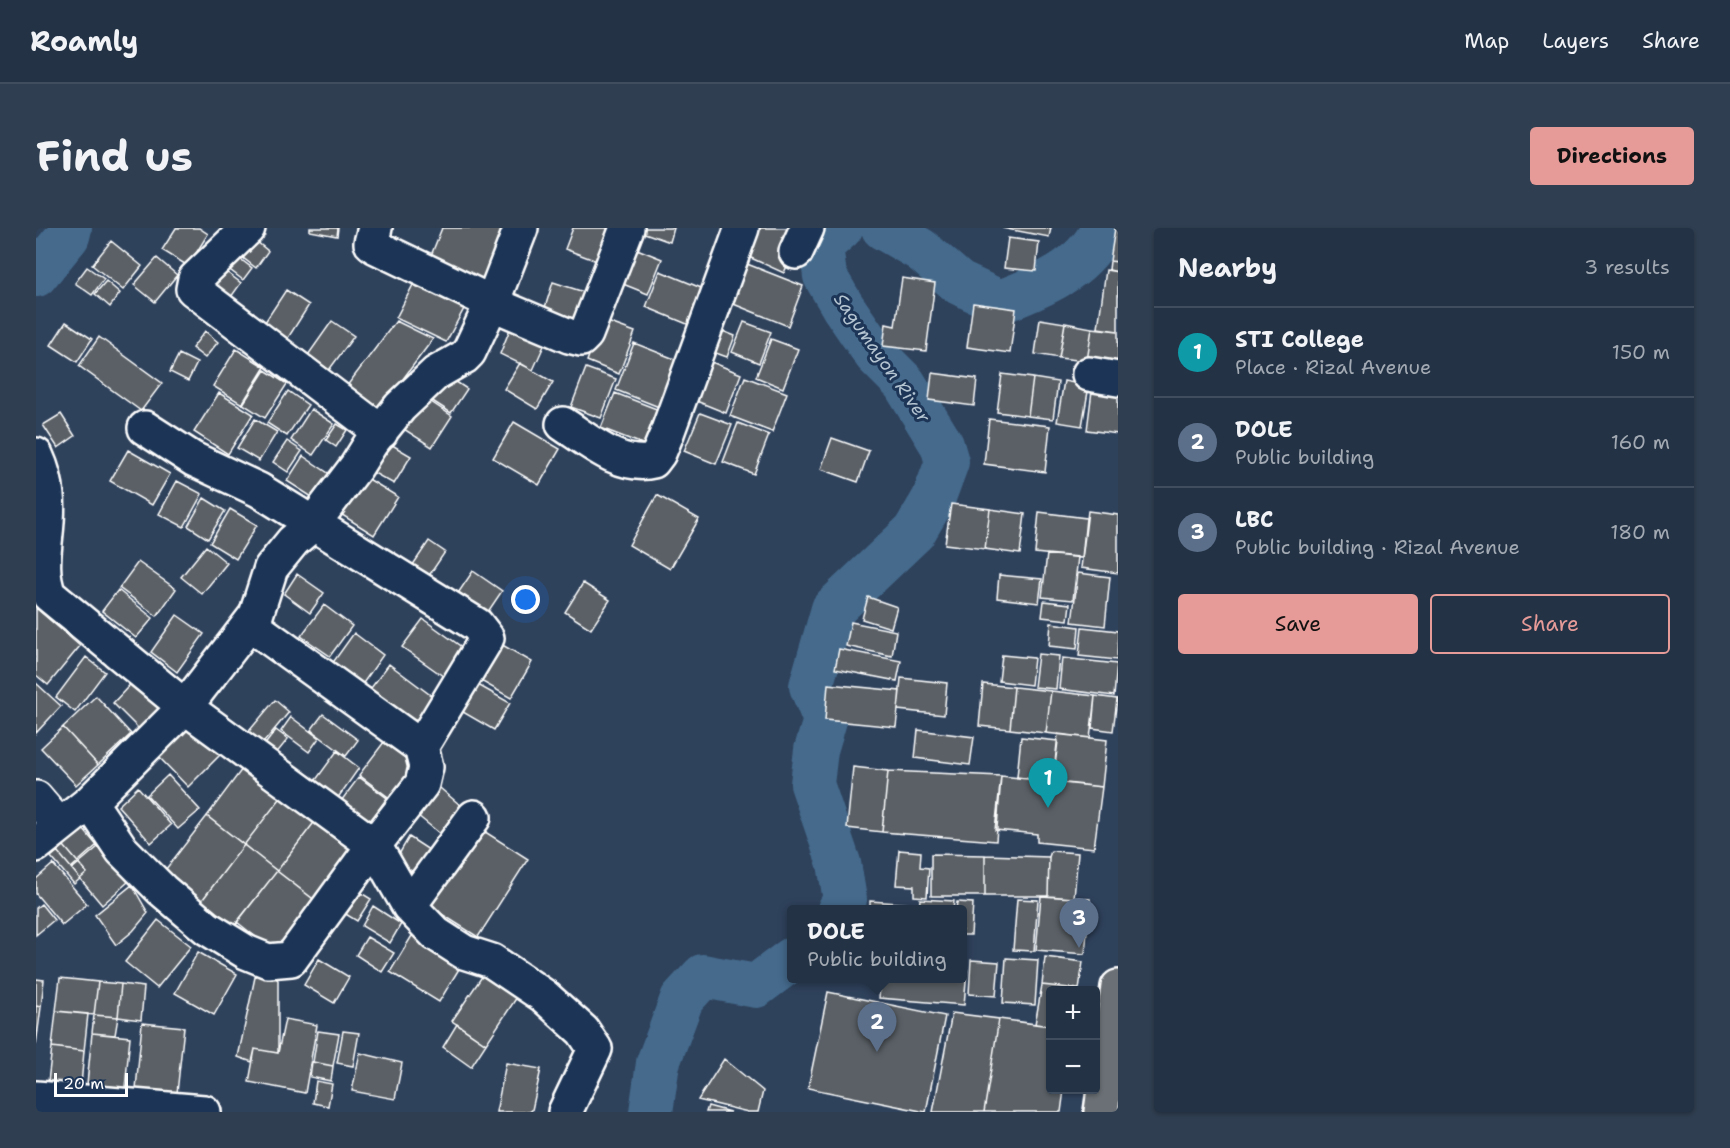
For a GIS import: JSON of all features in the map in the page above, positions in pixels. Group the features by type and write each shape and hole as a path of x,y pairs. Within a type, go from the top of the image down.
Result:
{"main road":[{"path":"1101,1112 1118,987"}],"street":[{"path":"248,228 195,279 193,289 381,432"},
{"path":"375,228 371,243 376,248 492,303 569,336 582,339 586,334 627,228"},
{"path":"36,798 48,835 90,802 185,707 256,615 271,568 293,541 312,525 400,407 436,373 469,352 492,303 521,228"},
{"path":"563,424 613,456 639,463 653,461 663,444 742,228"},
{"path":"145,428 193,459 259,490 312,525 477,625 487,638 421,747"},
{"path":"36,455 42,470 47,498 41,560 44,592 185,707 375,845 409,906 436,934 464,952 492,961 544,996 583,1031 595,1049 565,1112"},
{"path":"90,802 122,850 162,890 207,928 246,952 268,962 291,959 422,784 426,767 421,747 250,624"},
{"path":"409,906 474,817"},
{"path":"36,1098 204,1112"}],"building":[{"path":"176,228 199,228 208,234 188,266 162,250"},
{"path":"310,228 338,228 337,236 310,231"},
{"path":"442,228 502,228 506,230 484,285 428,263"},
{"path":"573,228 616,228 602,263 565,249"},
{"path":"640,228 674,228 670,242 639,231"},
{"path":"748,228 803,228 784,273 738,252"},
{"path":"1002,228 1051,228 1049,237"},
{"path":"1115,228 1118,228 1118,262 1110,261"},
{"path":"251,237 268,251 256,268 238,254"},
{"path":"1008,238 1039,242 1036,271 1004,268"},
{"path":"111,241 142,266 123,290 92,265"},
{"path":"632,247 662,259 648,294 618,282"},
{"path":"235,255 252,268 243,280 226,267"},
{"path":"157,258 177,275 155,302 134,285"},
{"path":"1110,261 1118,262 1118,272 1109,270"},
{"path":"742,262 803,286 788,326 726,301"},
{"path":"87,267 104,279 92,295 75,283"},
{"path":"221,268 241,283 226,304 205,288"},
{"path":"1106,270 1118,272 1118,331 1098,328"},
{"path":"660,271 706,290 692,326 646,307"},
{"path":"902,278 935,283 926,351 883,346 886,324 895,326"},
{"path":"416,279 466,305 446,342 396,318"},
{"path":"106,281 120,293 110,307 95,294"},
{"path":"553,282 587,293 575,328 542,317"},
{"path":"286,290 309,305 286,341 263,325"},
{"path":"973,303 1016,309 1010,353 967,347"},
{"path":"1040,319 1065,323 1059,358 1035,354"},
{"path":"602,320 635,332 619,374 587,361"},
{"path":"332,321 354,336 329,370 308,355"},
{"path":"396,321 433,339 372,420 340,395"},
{"path":"66,322 92,339 77,362 51,345"},
{"path":"744,322 771,332 759,363 732,352"},
{"path":"1065,323 1092,328 1087,361 1059,358"},
{"path":"512,324 547,339 533,370 500,354"},
{"path":"710,326 735,336 727,357 702,348"},
{"path":"1092,328 1118,331 1118,365 1087,361"},
{"path":"205,331 218,342 205,358 192,348"},
{"path":"99,337 162,383 141,411 79,366"},
{"path":"771,339 798,349 783,388 756,377"},
{"path":"634,343 677,360 659,407 616,390"},
{"path":"236,349 265,367 242,404 213,386"},
{"path":"179,354 197,363 188,381 170,372"},
{"path":"699,357 741,374 726,413 684,396"},
{"path":"520,363 553,382 537,409 504,389"},
{"path":"586,368 616,379 601,418 571,407"},
{"path":"265,370 287,384 265,418 243,404"},
{"path":"932,373 977,379 974,406 929,400"},
{"path":"444,374 467,389 451,413 428,398"},
{"path":"1002,374 1033,378 1028,416 997,412"},
{"path":"745,377 787,393 772,432 730,416"},
{"path":"1033,378 1058,382 1053,419 1028,416"},
{"path":"1064,381 1089,386 1082,426 1057,422"},
{"path":"1093,383 1118,386 1118,434 1087,430"},
{"path":"288,391 308,405 287,436 267,423"},
{"path":"219,393 253,414 228,454 194,432"},
{"path":"615,393 659,410 645,445 601,428"},
{"path":"419,394 452,416 432,447 399,426"},
{"path":"311,409 334,424 313,455 291,440"},
{"path":"700,413 732,425 716,464 684,451"},
{"path":"61,414 75,436 58,448 43,425"},
{"path":"255,419 277,432 259,461 237,448"},
{"path":"989,419 1050,426 1045,472 984,464"},
{"path":"514,422 560,449 539,485 493,458"},
{"path":"738,423 769,435 754,474 723,462"},
{"path":"337,424 347,430 336,447 326,440"},
{"path":"832,438 869,451 858,482 821,469"},
{"path":"382,439 411,456 394,484 365,468"},
{"path":"287,441 302,451 288,472 273,462"},
{"path":"128,450 170,474 152,505 110,481"},
{"path":"303,456 331,475 315,499 287,481"},
{"path":"362,475 398,497 374,535 339,513"},
{"path":"177,481 202,494 184,527 159,514"},
{"path":"657,495 699,519 670,569 629,545"},
{"path":"204,498 225,511 208,539 188,526"},
{"path":"951,504 990,509 985,549 945,544"},
{"path":"230,509 257,525 236,559 210,543"},
{"path":"990,509 1025,514 1020,554 985,549"},
{"path":"1088,511 1118,515 1118,573 1081,568"},
{"path":"1039,512 1086,518 1082,558 1035,553"},
{"path":"429,541 445,552 424,583 408,572"},
{"path":"206,546 227,563 202,594 181,577"},
{"path":"1047,554 1078,557 1073,600 1042,597"},
{"path":"138,562 176,589 157,616 119,588"},
{"path":"473,571 502,591 479,625 450,605"},
{"path":"1078,573 1110,577 1105,626 1072,622"},
{"path":"297,574 324,593 310,613 284,594"},
{"path":"999,575 1042,579 1039,603 997,598"},
{"path":"583,583 610,600 591,629 565,612"},
{"path":"118,590 153,618 136,638 102,611"},
{"path":"868,597 897,607 891,628 862,619"},
{"path":"1044,601 1070,604 1068,620 1042,617"},
{"path":"324,605 352,626 330,656 301,636"},
{"path":"36,608 80,646 48,685 36,675"},
{"path":"177,615 204,634 177,672 151,652"},
{"path":"423,619 463,648 443,676 402,647"},
{"path":"851,622 896,631 892,656 846,646"},
{"path":"1051,623 1079,627 1077,649 1049,646"},
{"path":"1082,627 1118,631 1117,660 1079,656"},
{"path":"354,633 383,655 359,689 329,668"},
{"path":"492,639 532,662 511,698 472,676"},
{"path":"839,649 901,661 897,681 835,669"},
{"path":"1038,654 1059,656 1056,689 1034,687"},
{"path":"1002,655 1034,658 1031,685 999,681"},
{"path":"86,657 105,672 75,712 56,697"},
{"path":"1062,658 1117,664 1114,696 1059,689"},
{"path":"389,664 441,703 417,735 365,696"},
{"path":"140,674 168,701 140,730 113,703"},
{"path":"901,678 947,683 944,715 898,710"},
{"path":"471,681 510,703 494,730 456,708"},
{"path":"36,683 61,706 36,733"},
{"path":"828,684 900,691 896,727 825,720"},
{"path":"983,684 1014,687 1010,729 979,726"},
{"path":"1014,687 1051,691 1046,733 1010,729"},
{"path":"1051,691 1095,696 1090,738 1046,733"},
{"path":"96,696 131,734 98,765 63,727"},
{"path":"1095,696 1117,699 1113,731 1092,728"},
{"path":"275,700 289,712 254,754 240,742"},
{"path":"323,714 358,740 346,756 311,730"},
{"path":"195,716 227,748 188,787 156,754"},
{"path":"291,717 319,738 309,752 281,731"},
{"path":"63,727 98,765 76,785 41,748"},
{"path":"276,730 288,739 271,760 260,751"},
{"path":"918,730 974,737 970,765 915,758"},
{"path":"1058,734 1107,740 1102,787 1053,782"},
{"path":"1021,737 1058,741 1053,782 1017,777"},
{"path":"384,742 416,766 391,799 359,775"},
{"path":"337,751 359,768 330,809 307,792"},
{"path":"245,765 283,795 244,845 207,816"},
{"path":"853,767 888,771 882,832 847,828"},
{"path":"888,771 1001,776 996,841 882,832"},
{"path":"168,775 200,810 178,829 147,795"},
{"path":"1001,776 1102,787 1094,848 1037,842 1037,834 995,830"},
{"path":"359,777 387,798 361,834 332,813"},
{"path":"434,783 466,810 444,837 412,811"},
{"path":"138,787 171,825 151,843 118,806"},
{"path":"283,795 316,820 277,871 244,845"},
{"path":"207,816 244,845 200,903 162,874"},
{"path":"74,818 98,847 72,869 48,840"},
{"path":"316,820 356,851 317,902 277,871"},
{"path":"479,828 528,859 478,937 429,906"},
{"path":"409,837 429,850 415,873 395,861"},
{"path":"97,845 128,882 102,905 71,868"},
{"path":"244,845 277,871 232,929 200,903"},
{"path":"64,846 87,873 74,884 51,857"},
{"path":"899,850 921,852 920,867 929,868 927,897 914,896 914,886 896,885"},
{"path":"1051,851 1078,853 1074,898 1048,896"},
{"path":"931,854 985,855 985,896 931,896"},
{"path":"985,855 1049,857 1048,896 985,896"},
{"path":"53,864 87,904 62,925 36,894 36,879"},
{"path":"277,871 317,902 277,954 237,922"},
{"path":"132,885 148,913 133,931 116,945 95,915"},
{"path":"353,888 371,899 357,921 339,910"},
{"path":"1041,896 1090,899 1085,954 1036,950"},
{"path":"920,899 954,901 954,905 919,905"},
{"path":"1017,899 1038,900 1034,951 1013,950"},
{"path":"870,901 912,904 912,905 870,905"},
{"path":"957,902 973,903 971,935 967,935 967,905 957,905"},
{"path":"41,904 54,920 36,935 36,908"},
{"path":"373,906 401,924 390,943 362,926"},
{"path":"158,920 191,946 157,988 125,962"},
{"path":"413,934 462,964 439,1002 390,972"},
{"path":"367,937 394,953 382,972 356,955"},
{"path":"198,952 237,974 214,1015 175,993"},
{"path":"1045,957 1083,962 1079,986 1042,985"},
{"path":"1006,958 1038,960 1035,1005 1003,1003"},
{"path":"319,959 349,977 334,1003 304,985"},
{"path":"971,960 999,962 996,996 969,994"},
{"path":"258,963 278,980 278,1053 255,1049 252,1062 238,1057"},
{"path":"485,972 519,994 486,1044 452,1021"},
{"path":"60,978 98,982 94,1015 56,1011"},
{"path":"36,979 44,980 41,1007 36,1006"},
{"path":"98,982 121,984 118,1017 94,1015"},
{"path":"880,983 966,983 964,1005 879,998"},
{"path":"121,984 144,987 141,1020 118,1017"},
{"path":"1042,985 1051,986 1046,986 1046,1025 1035,1024"},
{"path":"828,992 945,1016 926,1112 808,1088"},
{"path":"36,1006 41,1007 36,1045"},
{"path":"56,1011 88,1014 84,1051 52,1047"},
{"path":"952,1013 999,1019 984,1112 933,1112"},
{"path":"94,1015 118,1017 115,1035 92,1033"},
{"path":"285,1019 317,1025 305,1093 249,1082 255,1049 278,1053"},
{"path":"999,1019 1046,1025 1046,1094 1063,1094 1061,1112 984,1112"},
{"path":"142,1023 184,1027 177,1093 136,1089"},
{"path":"457,1024 486,1044 471,1067 443,1047"},
{"path":"318,1031 339,1034 333,1066 313,1062"},
{"path":"343,1031 359,1033 353,1066 337,1063"},
{"path":"92,1033 130,1037 125,1088 87,1084"},
{"path":"52,1047 84,1051 81,1085 48,1082"},
{"path":"360,1053 402,1063 395,1099 352,1091"},
{"path":"724,1059 763,1091 758,1112 748,1112 698,1100"},
{"path":"312,1062 333,1066 331,1081 310,1077"},
{"path":"506,1063 541,1069 532,1110 529,1112 496,1112"},
{"path":"316,1081 332,1084 328,1106 313,1103"},
{"path":"708,1106 730,1112 706,1112"}],"waterway":[{"path":"36,275 68,236 70,228"},
{"name":"Sagumayon River","path":"841,228 821,246 825,276 876,355 904,383 942,445 947,462 933,500 914,532 833,609 811,686 825,720 816,750 812,784 839,863 845,900 842,905"},
{"name":"Sagumayon River","path":"883,228 921,250 959,283 1000,302 1060,275 1085,255 1103,228"},
{"name":"Sagumayon River","path":"651,1112 658,1063 682,999 703,976 756,986 787,963"}],"place":[{"name":"STI College","path":"1048,808"},
{"name":"LBC","path":"1079,948"},
{"name":"DOLE","path":"877,1052"}]}
